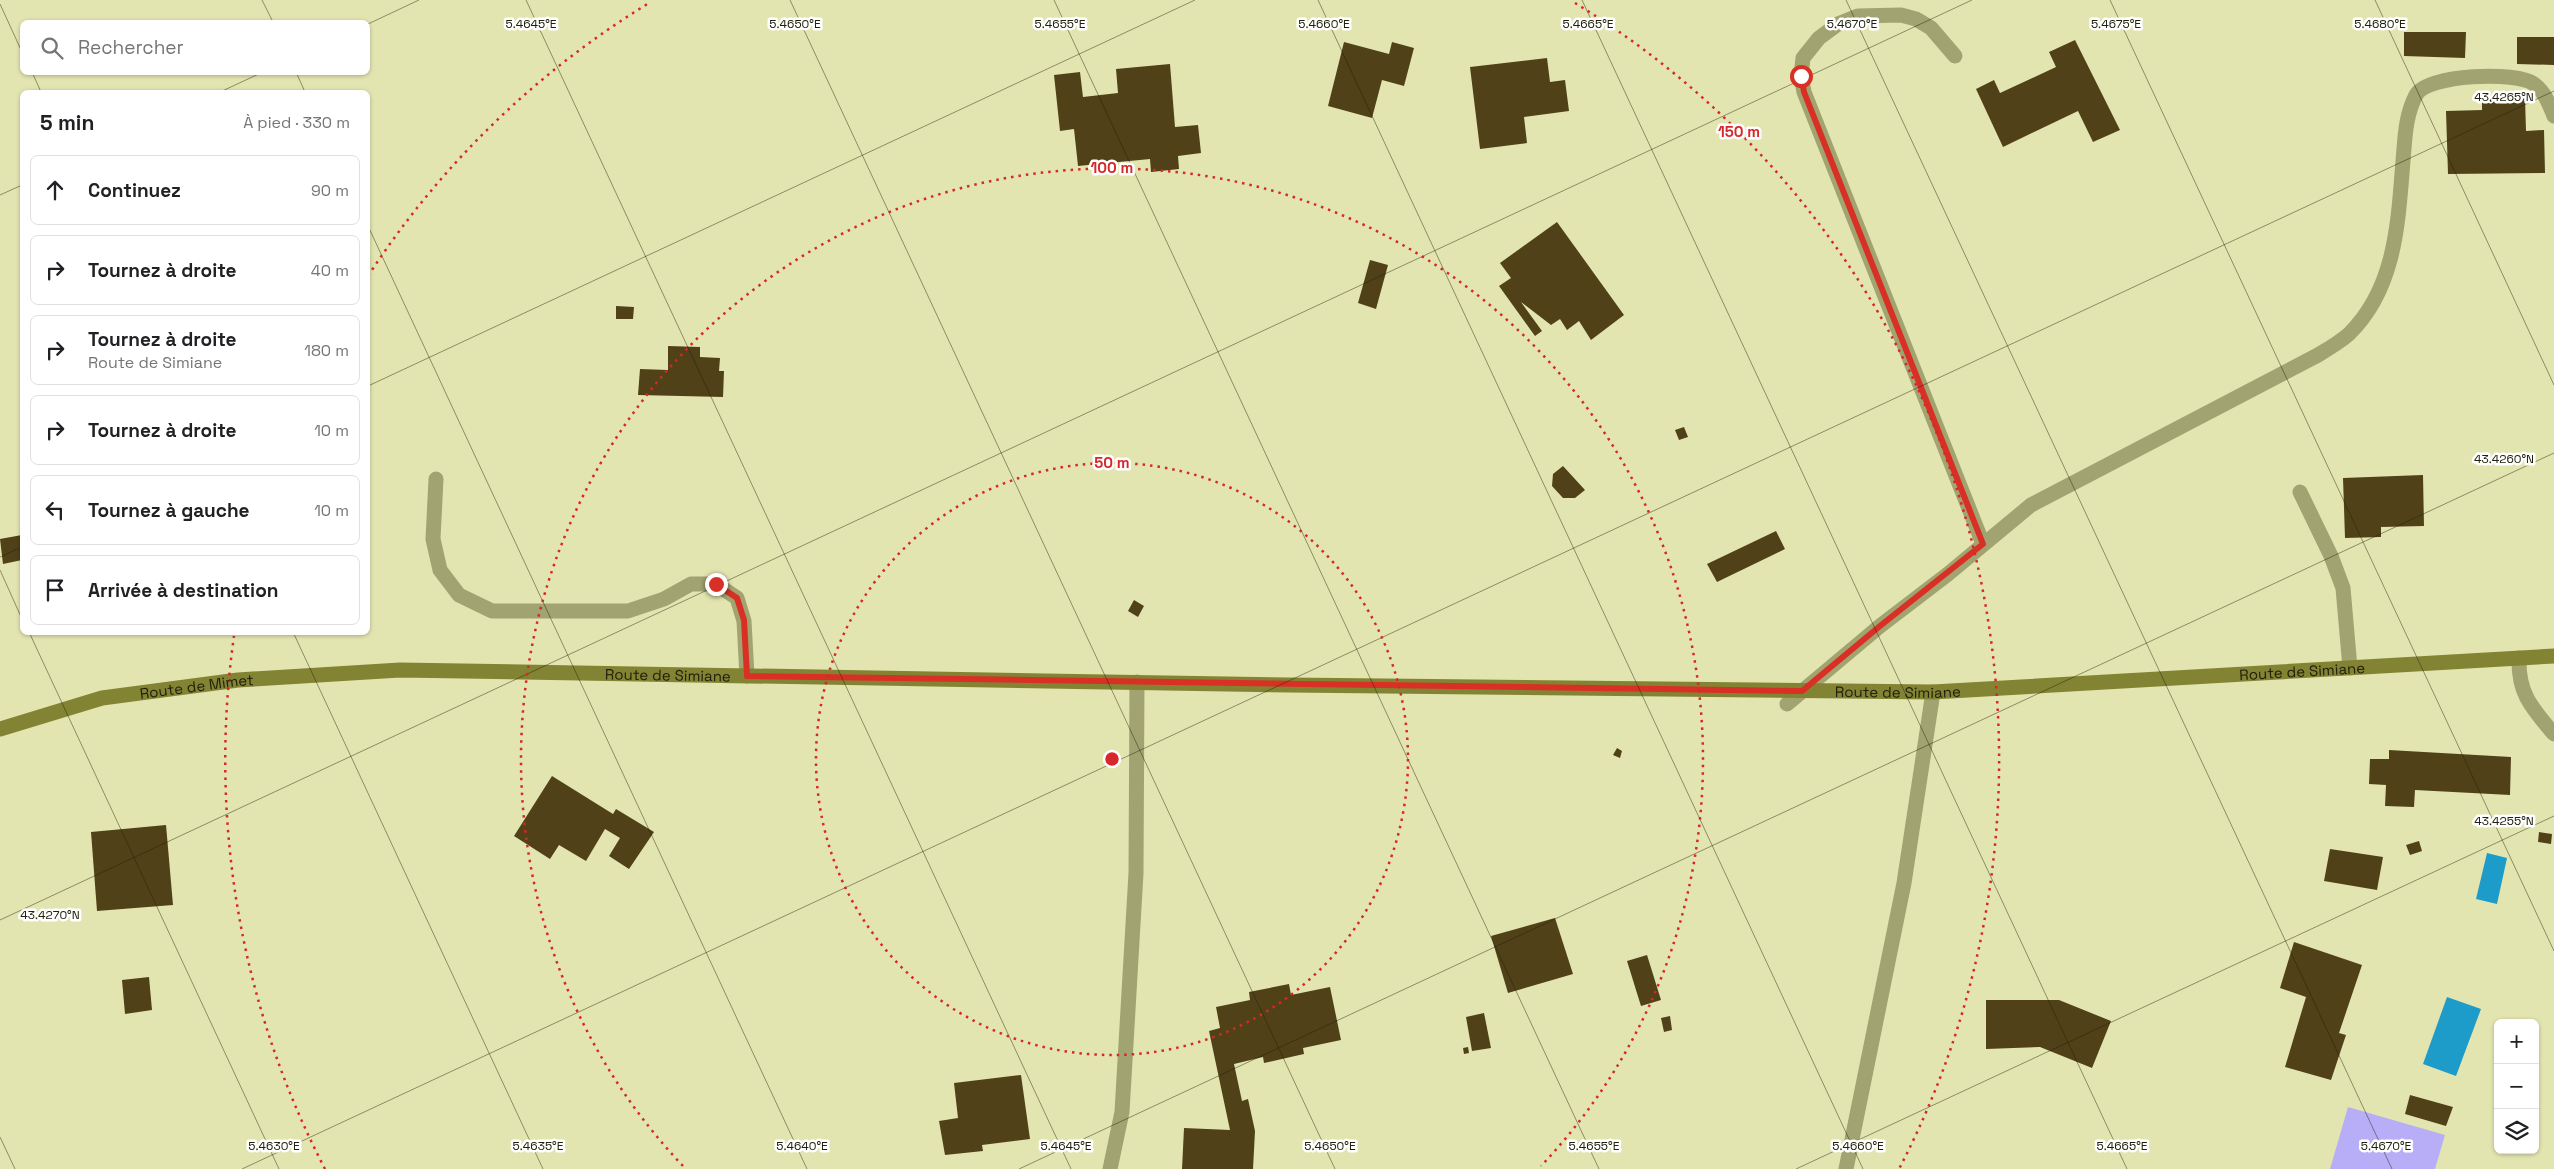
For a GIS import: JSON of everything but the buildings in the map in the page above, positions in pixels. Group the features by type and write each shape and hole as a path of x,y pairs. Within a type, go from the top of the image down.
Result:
{"main road":[{"name":"Route de Simiane","path":"400,670 1933,692 2554,656"},
{"name":"Route de Mimet","path":"0,729 102,698 238,680 400,670"}],"street":[{"path":"1955,56 1931,28 1916,19 1902,15 1858,16 1838,24 1819,38 1803,58 1801,76 1804,92 1983,544"},
{"path":"1787,704 1880,626 2031,505 2318,356 2348,335 2366,314 2387,274 2398,214 2408,113 2417,93 2436,81 2457,78 2520,78 2534,84 2547,98 2554,116"},
{"path":"436,479 433,539 440,570 460,595 492,611 628,611 664,599 691,584 716,584 737,598 744,620 747,676"},
{"path":"2300,492 2331,556 2343,588 2350,668"},
{"path":"2519,658 2518,674 2522,689 2529,704 2554,734"},
{"path":"1110,1169 1122,1112 1136,873 1137,682"},
{"path":"1846,1169 1904,883 1933,692"}],"shaded area":[{"path":"2348,1107 2445,1135 2435,1169 2330,1169"}],"water":[{"path":"2487,853 2507,858 2497,904 2476,899"},
{"path":"2447,997 2481,1009 2456,1076 2423,1064"}],"route":[{"path":"716,584 737,598 744,620 747,676 1802,691 1983,544 1804,92 1801,76"}]}
